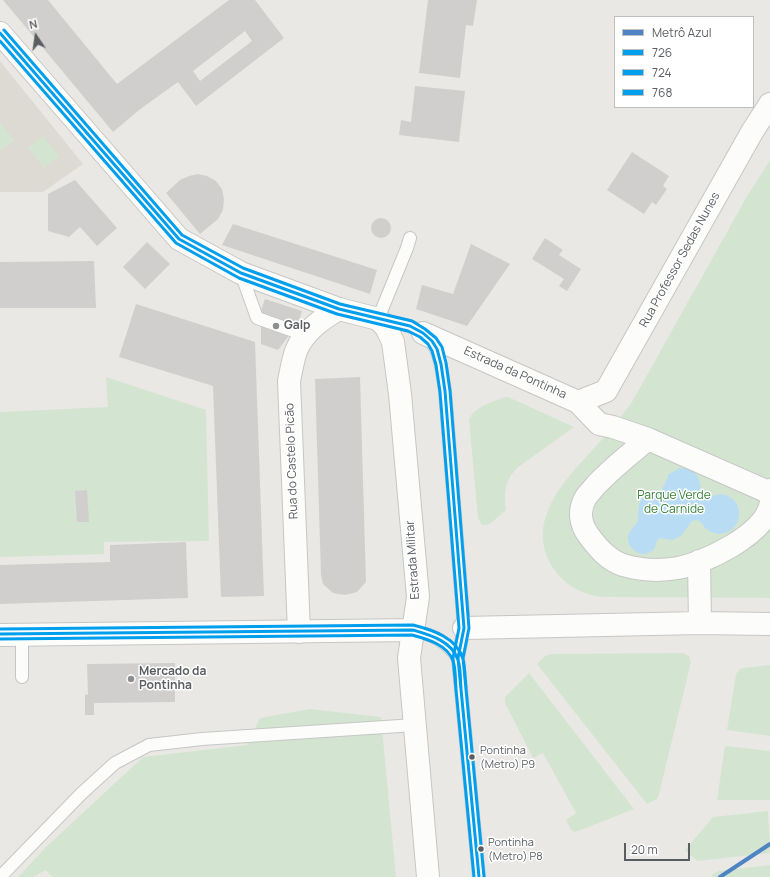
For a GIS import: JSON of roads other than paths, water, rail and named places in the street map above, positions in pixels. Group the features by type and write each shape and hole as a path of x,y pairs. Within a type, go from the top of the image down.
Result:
{"street":[{"path":"0,33 179,239 241,273 339,309 378,319"},
{"name":"Rua Professor Sedas Nunes","path":"578,402 606,391 752,132 770,104"},
{"name":"Rua do Castelo Picão","path":"299,632 289,382 297,350 306,335 321,320 339,309"},
{"name":"Estrada Militar","path":"378,319 386,327 394,342 400,394 418,598 409,658 428,877"},
{"name":"Estrada da Pontinha","path":"423,333 578,402 599,424 613,427 648,439"},
{"path":"648,439 770,496 765,518 753,531 727,549 700,561 678,568 641,569 622,564 604,554 584,530 581,522 582,505 587,496 616,465 648,439"},
{"path":"700,561 700,623"},
{"path":"464,628 700,623 770,624"},
{"path":"6,635 413,630"}],"lane":[{"path":"410,238 378,319 410,326 423,333 432,341 437,350 441,364 445,391 464,628 458,658 480,877"},
{"path":"241,273 257,318 306,335"},
{"path":"413,630 438,638 450,647 458,658"},
{"path":"6,635 22,677"},
{"path":"0,877 82,793 115,763 149,745 202,739 415,725"}],"water":[{"path":"680,468 693,471 695,473 699,479 702,496 709,497 723,494 731,498 736,503 739,510 737,523 728,532 721,534 709,531 698,520 692,521 682,535 673,540 659,538 656,542 655,548 648,553 641,554 630,546 628,540 631,530 638,521 640,501 649,493 662,490 669,474"}],"metro line":[{"name":"Azul","path":"720,877 770,844"}],"place":[{"name":"Galp","path":"276,326"},
{"name":"Mercado da Pontinha","path":"131,679"},
{"name":"Pontinha (Metro) P9","path":"472,757"},
{"name":"Pontinha (Metro) P8","path":"481,849"}],"park label":[{"name":"Parque Verde de Carnide","path":"674,503"}]}
